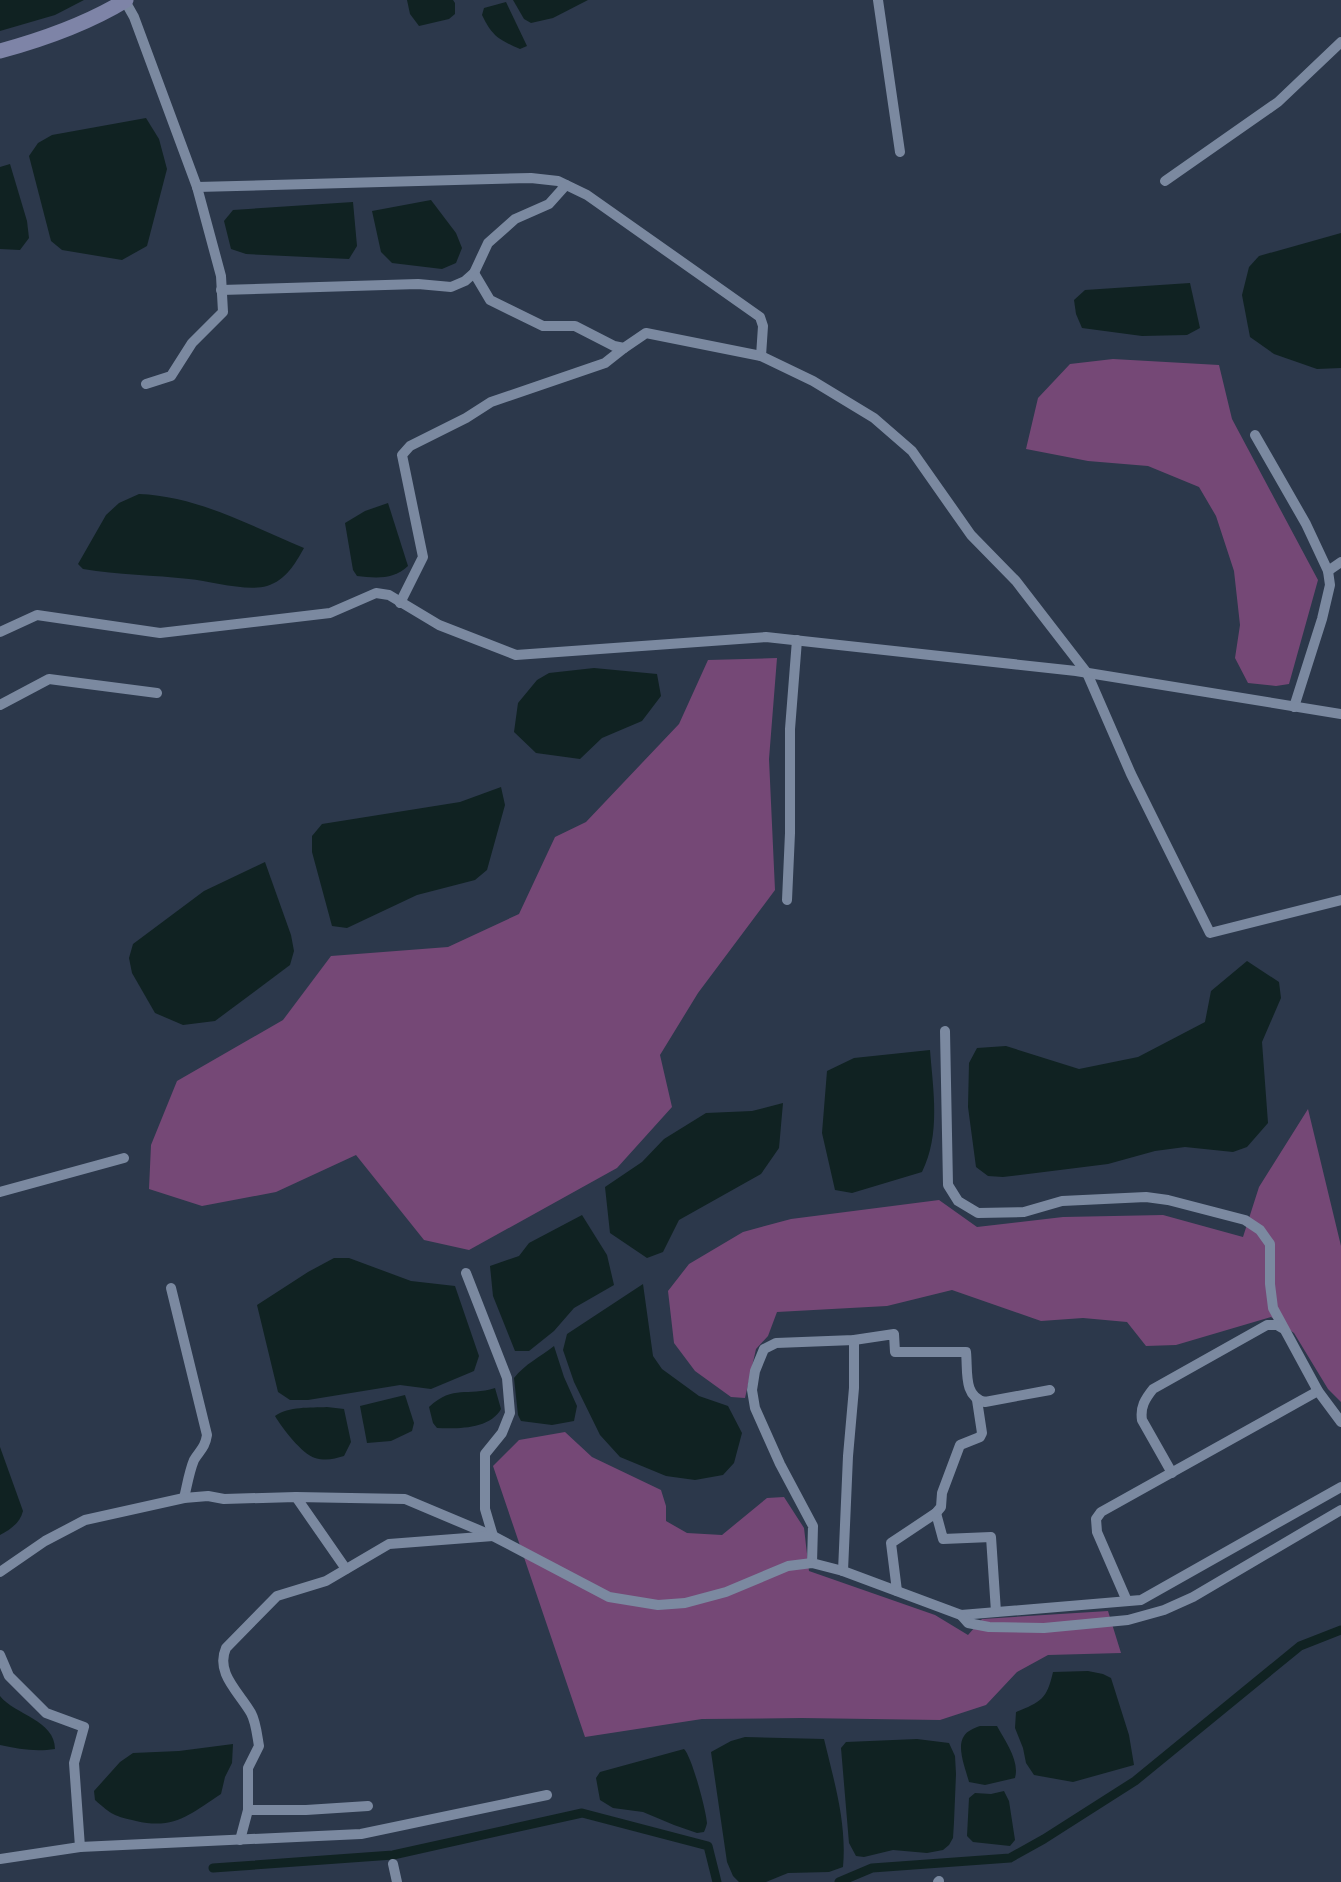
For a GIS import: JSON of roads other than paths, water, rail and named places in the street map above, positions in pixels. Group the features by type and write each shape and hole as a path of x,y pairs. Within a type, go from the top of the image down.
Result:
{"main road":[{"path":"0,51 38,41 101,15 126,0"}],"street":[{"path":"126,0 197,188 221,276 223,312 192,343 171,376 146,384"},
{"path":"878,0 900,152"},
{"path":"1165,181 1278,102 1341,42"},
{"path":"197,188 531,178 558,181 587,195 760,317 763,326 761,356"},
{"path":"221,290 418,284 451,287 465,281 474,273 488,243 515,219 549,204 566,185"},
{"path":"474,273 490,300 543,326 575,326 614,346 624,348"},
{"path":"400,603 423,558 402,455 410,446 466,418 491,402 605,363 646,333 761,356 813,381 874,418 912,452 971,535 1016,581 1088,673 1131,774 1210,933 1341,900"},
{"path":"1255,435 1306,524 1328,571 1329,585 1322,619 1294,707"},
{"path":"1328,571 1341,562"},
{"path":"0,632 37,615 160,633 330,613 376,593 389,595 439,625 516,655 766,637 1088,673 1341,714"},
{"path":"787,900 790,833 790,729 797,640"},
{"path":"0,705 49,679 157,693"},
{"path":"945,1031 948,1185 958,1201 978,1213 1024,1212 1062,1201 1146,1197 1168,1200 1245,1220 1260,1230 1270,1244 1270,1284 1273,1308 1282,1328 1318,1391 1341,1422"},
{"path":"0,1192 124,1158"},
{"path":"466,1273 507,1378 510,1413 502,1433 485,1454 485,1509 493,1536"},
{"path":"171,1288 207,1435 205,1445 190,1470 184,1498"},
{"path":"1172,1473 1142,1420 1140,1412 1144,1401 1153,1389 1267,1325 1277,1325 1282,1328"},
{"path":"812,1563 813,1526 780,1464 755,1407 752,1390 755,1371 764,1349 776,1343 854,1340 894,1334 895,1352 966,1352 970,1393 977,1400 985,1402 1050,1390"},
{"path":"843,1571 848,1456 854,1388 854,1340"},
{"path":"1127,1601 1097,1532 1096,1519 1101,1512 1318,1391"},
{"path":"897,1591 891,1543 936,1513 941,1507 942,1493 960,1445 980,1437 982,1433 977,1400"},
{"path":"0,1572 45,1541 86,1520 184,1498 208,1496 224,1499 296,1497 405,1499 493,1536 609,1597 658,1605 685,1603 726,1592 788,1566 812,1563 843,1571 961,1615 1141,1600 1341,1487"},
{"path":"296,1497 346,1569"},
{"path":"961,1615 968,1623 989,1627 1044,1628 1128,1620 1164,1610 1193,1597 1341,1510"},
{"path":"936,1513 943,1539 991,1538 996,1612"},
{"path":"240,1840 248,1810 248,1768 259,1746 252,1715 225,1676 223,1654 226,1648 277,1596 326,1581 389,1544 493,1536"},
{"path":"0,1655 9,1676 46,1713 84,1726 74,1763 80,1847"},
{"path":"0,1859 80,1847 361,1834 548,1795"},
{"path":"248,1810 306,1810 368,1806"},
{"path":"393,1864 397,1882"}],"waterway":[{"path":"839,1882 872,1868 1010,1858 1135,1781 1300,1646 1341,1630"},
{"path":"213,1868 393,1855 582,1813 708,1846 717,1882"}]}
